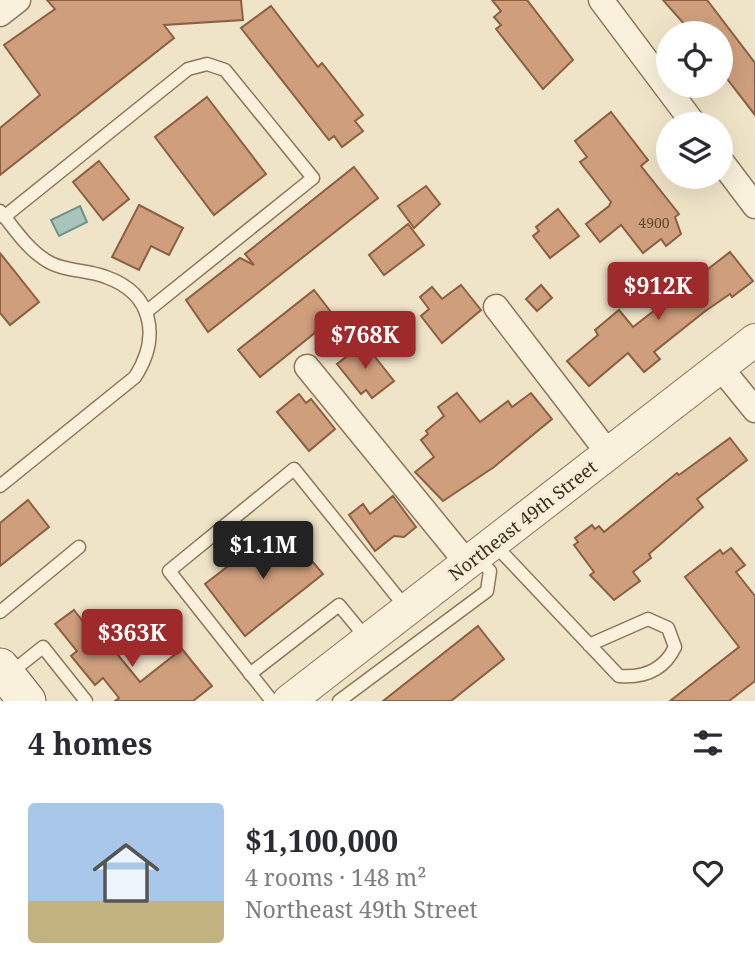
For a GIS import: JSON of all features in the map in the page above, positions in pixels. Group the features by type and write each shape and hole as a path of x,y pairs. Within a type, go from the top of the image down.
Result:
{"street":[{"path":"0,14 18,0"},
{"path":"601,0 685,112"},
{"path":"733,177 755,206"},
{"path":"496,307 609,454"},
{"name":"Northeast 49th Street","path":"289,701 755,340"},
{"path":"307,367 479,555"},
{"path":"720,367 755,410"}],"lane":[{"path":"0,486 135,377 146,360 151,340 140,300 126,286 107,277 64,268 46,261 30,248 2,214 188,69 207,64 225,70 313,178 145,312"},
{"path":"272,701 169,570 294,469 408,610"},
{"path":"0,611 79,547"},
{"path":"479,555 589,645 619,677 638,678 669,658 675,647 668,628 648,619 589,645"},
{"path":"339,701 487,591 490,570 479,555"},
{"path":"250,674 339,606 368,640"},
{"path":"11,681 43,647 86,701"}],"water":[{"path":"80,206 87,222 59,236 51,220"}],"building":[{"path":"47,0 241,0 243,20 164,25 174,38 0,175 0,128 40,95 4,45 55,9"},
{"path":"492,0 527,0 573,60 543,89 496,29 501,25 494,17 501,11"},
{"path":"663,0 707,0 723,21 681,21"},
{"path":"271,6 318,67 322,63 363,115 355,121 363,131 342,147 334,136 329,140 241,28"},
{"path":"733,34 755,63 755,115 733,87"},
{"path":"207,97 266,174 214,215 155,137"},
{"path":"611,112 648,160 641,166 656,185 656,189 659,189 679,214 675,217 681,234 666,246 661,239 643,253 621,225 600,242 586,224 611,202 580,162 587,157 575,141"},
{"path":"99,161 129,199 103,220 73,182"},
{"path":"354,167 378,198 208,332 186,300 240,258 254,265 245,254"},
{"path":"426,186 440,204 414,228 398,206"},
{"path":"139,205 183,228 169,255 151,246 139,270 112,257"},
{"path":"558,209 579,236 550,258 533,236 539,231 536,227"},
{"path":"408,224 424,245 384,275 369,255"},
{"path":"730,252 753,281 732,297 730,294 704,312 654,352 660,359 644,372 628,353 589,386 567,361 598,335 595,330 619,310 633,327"},
{"path":"0,253 39,302 10,325 0,313"},
{"path":"461,285 481,310 442,343 421,316 429,309 420,297 432,287 442,299"},
{"path":"541,285 552,298 537,311 526,299"},
{"path":"314,290 331,312 323,318 327,323 260,377 238,350"},
{"path":"364,343 394,381 372,398 366,390 361,394 337,364"},
{"path":"457,393 480,422 508,401 512,407 531,393 552,419 494,467 443,501 415,472 434,457 421,440 428,434 426,431 444,416 438,407"},
{"path":"299,394 306,403 311,399 335,429 309,451 277,412"},
{"path":"730,438 747,460 697,499 703,507 649,554 651,558 633,572 640,581 614,600 590,575 594,572 574,545 578,542 575,538 592,525 595,529 599,526 604,532 677,473 679,475"},
{"path":"393,496 416,527 404,537 394,536 375,551 349,515 363,504 370,514"},
{"path":"28,500 49,527 0,566 0,523"},
{"path":"280,526 310,564 313,562 323,574 245,636 205,584"},
{"path":"731,548 745,565 736,572 755,596 755,681 729,701 670,701 739,647 685,577 720,550 723,554"},
{"path":"74,610 95,637 100,633 140,682 182,649 212,686 193,701 115,701 119,698 103,678 95,685 71,656 77,651 55,624"},
{"path":"478,626 504,659 451,701 383,701"}]}
